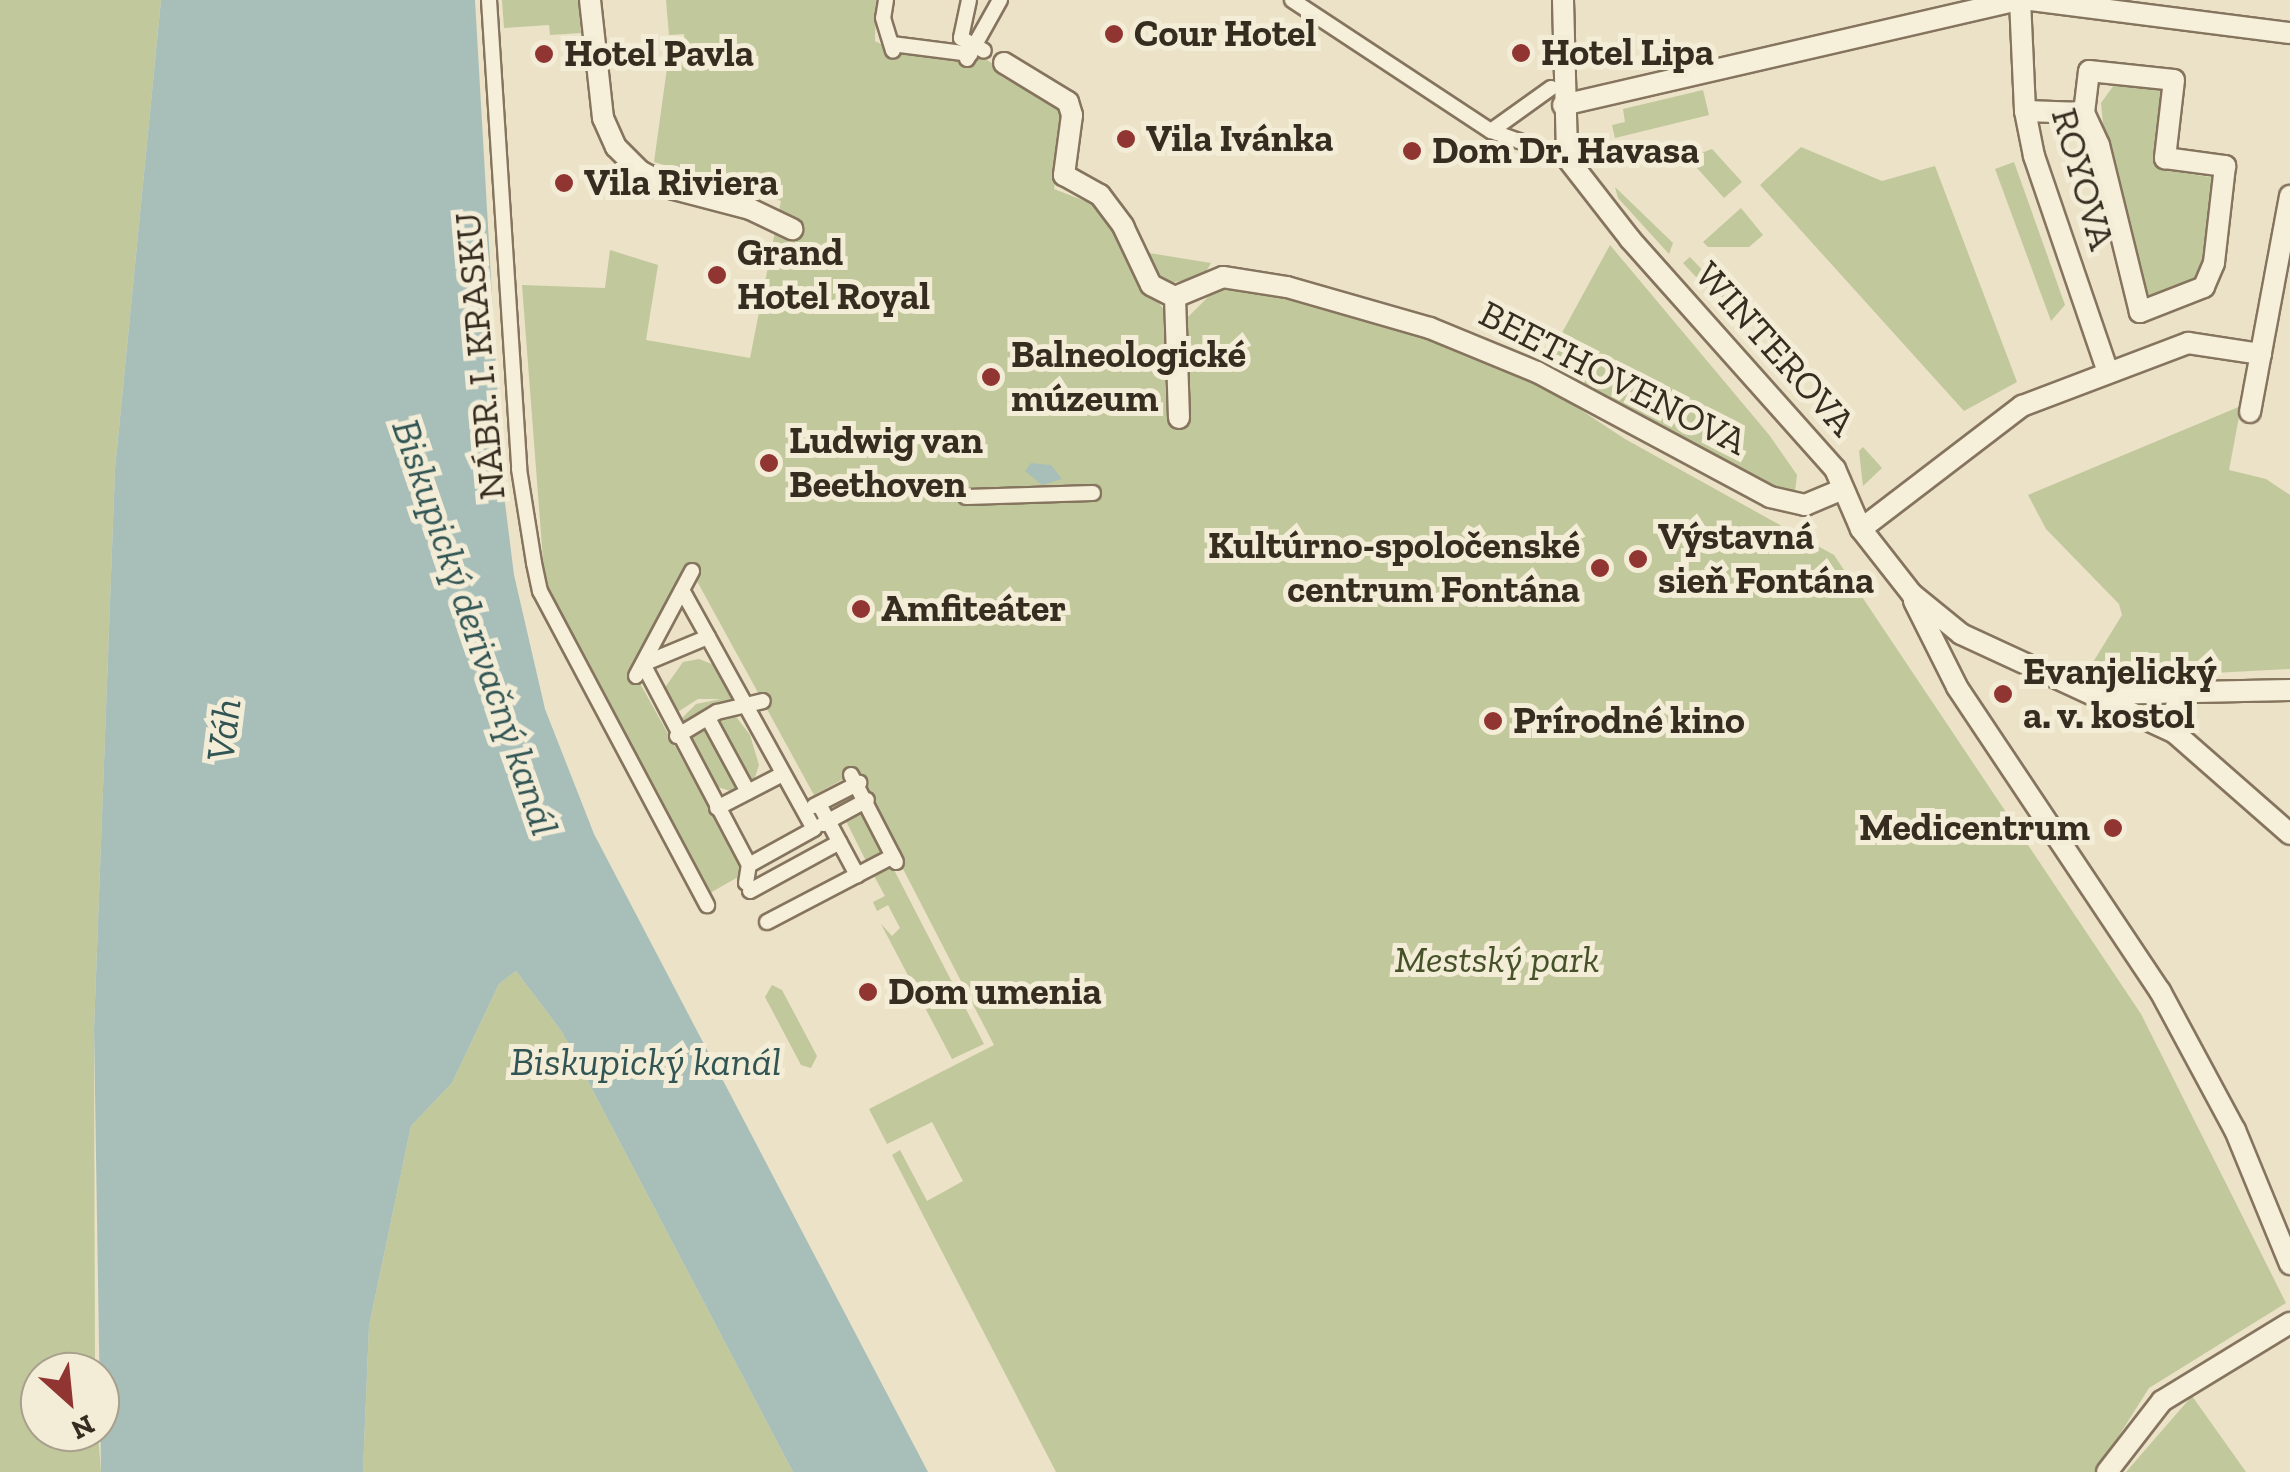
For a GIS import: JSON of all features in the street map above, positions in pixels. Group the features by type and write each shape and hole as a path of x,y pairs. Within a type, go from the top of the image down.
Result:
{"street":[{"name":"NÁBR. I. KRASKU","path":"490,0 519,470 537,577 707,905"},
{"path":"590,0 604,118 616,146 640,171 674,189 750,209 792,229"},
{"path":"886,0 883,18 892,47 969,50"},
{"path":"969,0 969,50"},
{"path":"969,50 998,0"},
{"path":"1292,0 1428,83 1491,131 1567,158 1557,97 1564,0"},
{"path":"1491,131 1557,97 2018,0"},
{"name":"ROYOVA","path":"2018,0 2025,112 2108,372"},
{"path":"2031,0 2290,33"},
{"path":"1004,62 1068,102 1072,114 1064,175 1100,195 1123,226 1150,285 1175,297 1179,418"},
{"path":"2089,71 2174,80 2165,158 2225,166 2214,263 2204,287 2140,312 2099,145 2084,113 2089,71"},
{"path":"2025,112 2084,113"},
{"name":"WINTEROVA","path":"1567,158 1630,239 1835,469 1861,528 1912,594 1961,634 2102,694 2175,732 2290,834"},
{"path":"2250,412 2290,196"},
{"name":"BEETHOVENOVA","path":"1175,297 1223,277 1286,288 1412,323 1496,352 1770,497 1805,506 1843,490"},
{"path":"1861,528 1993,424 2108,372 2188,343 2261,354"},
{"path":"966,497 1093,493"},
{"path":"640,670 692,571"},
{"path":"682,590 814,830"},
{"path":"1912,594 1944,667 2160,991 2235,1130 2290,1264"},
{"path":"1944,667 1961,634"},
{"path":"640,670 708,637"},
{"path":"640,670 691,769 749,865 748,887 840,842"},
{"path":"2175,732 2176,706 2188,688"},
{"path":"2102,694 2188,688 2290,690"},
{"path":"677,736 708,718 763,700"},
{"path":"708,718 748,792"},
{"path":"770,750 786,743"},
{"path":"717,808 784,774"},
{"path":"767,922 894,859 855,781 804,811"},
{"path":"749,865 866,800"},
{"path":"819,804 857,875"},
{"path":"2107,1472 2162,1401 2290,1322"}],"green space":[{"path":"0,0 161,0 115,469 94,1029 95,1352 20,1352 20,1452 100,1452 101,1472 0,1472"},
{"path":"502,0 578,0 581,33 550,35 549,25 504,28"},
{"name":"Mestský park","path":"666,0 876,0 875,41 900,54 960,56 974,63 979,55 1003,70 1000,76 1060,109 1065,120 1054,189 1098,206 1117,228 1129,266 1170,317 1187,318 1221,284 1311,300 1479,355 1543,385 1625,439 1834,555 2141,1014 2286,1303 2149,1388 2096,1472 1056,1472 892,1155 900,1150 927,1201 963,1181 932,1122 887,1144 869,1109 994,1045 869,803 851,775 814,795 692,572 636,676 745,873 703,897 545,586 522,285 605,288 610,250 658,265 646,340 750,358 781,201 654,162 667,68 678,67 677,55 686,54 684,34 669,35"},
{"path":"2136,82 2161,92 2156,160 2170,171 2210,177 2217,190 2209,263 2185,291 2143,307 2106,154 2101,103 2114,85"},
{"path":"1703,90 1709,115 1615,138 1612,125 1625,122 1623,109"},
{"path":"1801,147 1882,181 1935,166 2017,382 1964,411 1760,185"},
{"path":"1712,149 1742,182 1724,198 1688,158"},
{"path":"2014,162 2065,305 2051,321 1995,169"},
{"path":"1615,187 1673,243 1669,254 1618,198"},
{"path":"1741,208 1763,235 1749,247 1708,247 1703,242"},
{"path":"1610,245 1770,436 1797,475 1795,491 1785,492 1690,445 1546,362"},
{"path":"1149,253 1211,263 1203,277 1169,283 1146,266"},
{"path":"1690,257 1729,298 1722,305 1683,263"},
{"path":"2241,406 2229,470 2266,479 2290,495 2290,669 2139,677 2087,672 2122,615 2119,604 2046,529 2028,495"},
{"path":"1863,447 1882,468 1863,486 1859,451"},
{"path":"699,659 712,664 732,700 686,727 681,719 696,704 721,699 698,699 676,713 664,689 683,662"},
{"path":"734,714 750,735 759,765 753,783 716,721"},
{"path":"701,725 739,783 736,793 718,787 698,762 690,737"},
{"path":"862,807 886,854 867,863 844,817"},
{"path":"891,864 984,1044 952,1059 881,924 892,936 900,928 888,905 877,911 873,902 885,896 873,874"},
{"path":"516,971 562,1032 793,1472 363,1472 369,1326 411,1126 452,1083 499,984"},
{"path":"772,985 782,990 817,1056 811,1068 801,1065 765,997"},
{"path":"2192,1396 2246,1472 2126,1472"}],"water":[{"path":"161,0 475,0 503,487 514,575 545,709 594,834 928,1472 793,1472 562,1032 516,971 499,984 452,1083 411,1126 369,1326 363,1472 101,1472 101,1452 120,1452 120,1352 99,1352 94,1029 115,469"},
{"path":"1031,463 1051,465 1062,479 1042,485 1025,471"}],"place":[{"name":"Cour Hotel","path":"1114,34"},
{"name":"Hotel Lipa","path":"1521,53"},
{"name":"Hotel Pavla","path":"544,54"},
{"name":"Vila Ivánka","path":"1126,139"},
{"name":"Dom Dr. Havasa","path":"1412,151"},
{"name":"Vila Riviera","path":"564,183"},
{"name":"Grand Hotel Royal","path":"717,275"},
{"name":"Balneologické múzeum","path":"991,377"},
{"name":"Ludwig van Beethoven","path":"769,463"},
{"name":"Výstavná sieň Fontána","path":"1638,559"},
{"name":"Kultúrno-spoločenské centrum Fontána","path":"1600,568"},
{"name":"Amfiteáter","path":"861,609"},
{"name":"Evanjelický a. v. kostol","path":"2003,694"},
{"name":"Prírodné kino","path":"1493,721"},
{"name":"Medicentrum","path":"2113,828"},
{"name":"Dom umenia","path":"868,992"}],"water label":[{"name":"Biskupický derivačný kanál","path":"476,627"},
{"name":"Váh","path":"223,730"},
{"name":"Biskupický kanál","path":"646,1061"}]}
